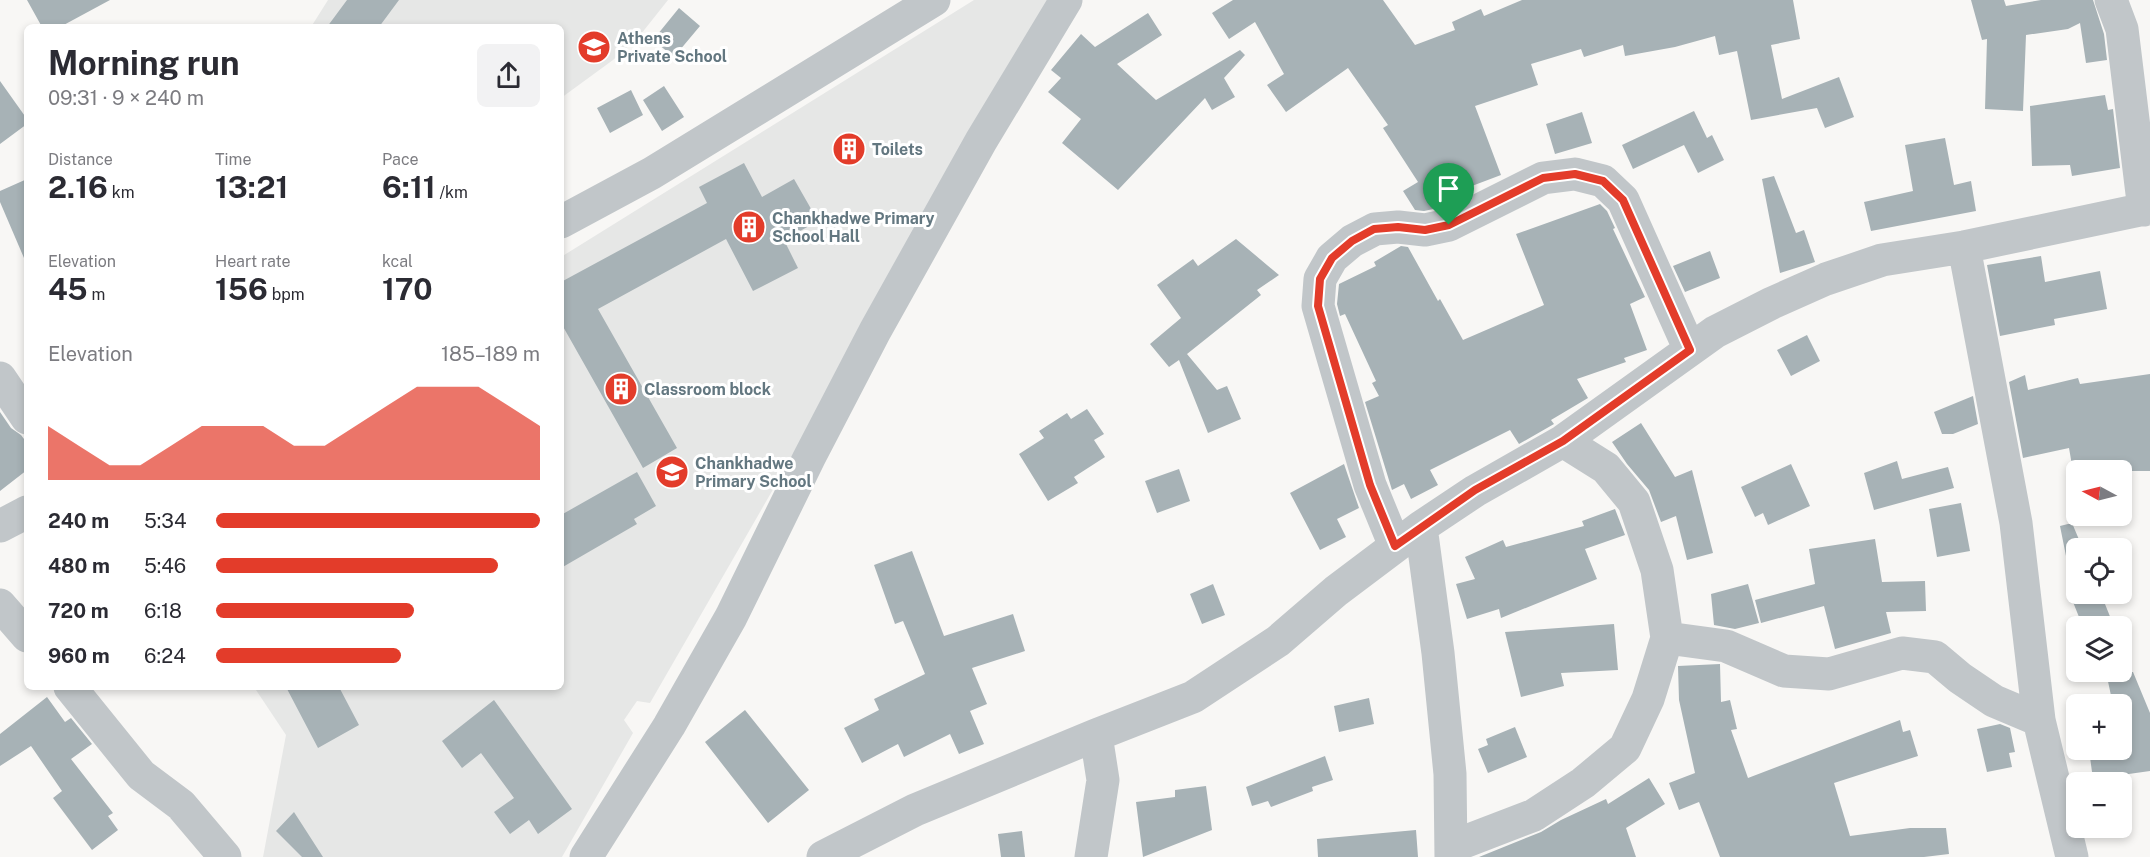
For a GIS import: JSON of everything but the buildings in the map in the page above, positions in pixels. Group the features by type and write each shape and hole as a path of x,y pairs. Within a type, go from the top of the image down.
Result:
{"street":[{"path":"564,220 652,173 934,0"},
{"path":"586,857 669,726 731,617 809,458 875,331 981,141 1066,0"},
{"path":"823,857 915,810 1096,735 1193,698 1278,641 1336,591 1421,527 1475,490 1563,441 1690,350 1734,323 1826,279 1882,260 1964,247 2147,209 2122,29 2111,0"},
{"path":"1395,546 1370,485 1318,306 1320,279 1332,258 1352,241 1374,229 1398,227 1425,230 1449,225 1543,178 1575,174 1603,181 1623,200 1690,350"},
{"path":"1964,247 2016,523 2039,720 2072,857"},
{"path":"0,378 24,414"},
{"path":"1421,527 1450,774 1451,852 1534,815 1583,783 1625,748 1648,699 1667,638 1657,570 1634,502 1606,468 1563,441"},
{"path":"0,526 24,514"},
{"path":"0,605 24,633"},
{"path":"1667,638 1726,646 1784,671 1829,674 1902,653 1935,657 1960,678 1995,700 2039,720"},
{"path":"72,690 141,775 181,806 225,857"},
{"path":"1091,857 1103,780 1096,735"}],"shaded area":[{"name":"Athens Private School","path":"328,0 668,0 641,34 613,60 564,96 564,24 313,24"},
{"name":"Chankhadwe Primary School","path":"974,0 1055,0 650,703 637,701 624,720 633,733 562,857 263,857 286,735 256,690 564,690 564,255"}],"place":[{"name":"Athens Private School","path":"594,47"},
{"name":"Toilets","path":"849,149"},
{"name":"Chankhadwe Primary School Hall","path":"749,227"},
{"name":"Classroom block","path":"621,389"},
{"name":"Chankhadwe Primary School","path":"672,472"}],"route":[{"path":"1575,174 1603,181 1623,200 1690,350 1563,441 1521,467 1475,490 1395,546 1370,485 1318,306 1320,279 1332,258 1352,241 1374,229 1398,227 1425,230 1449,225 1543,178 1575,174"}]}
